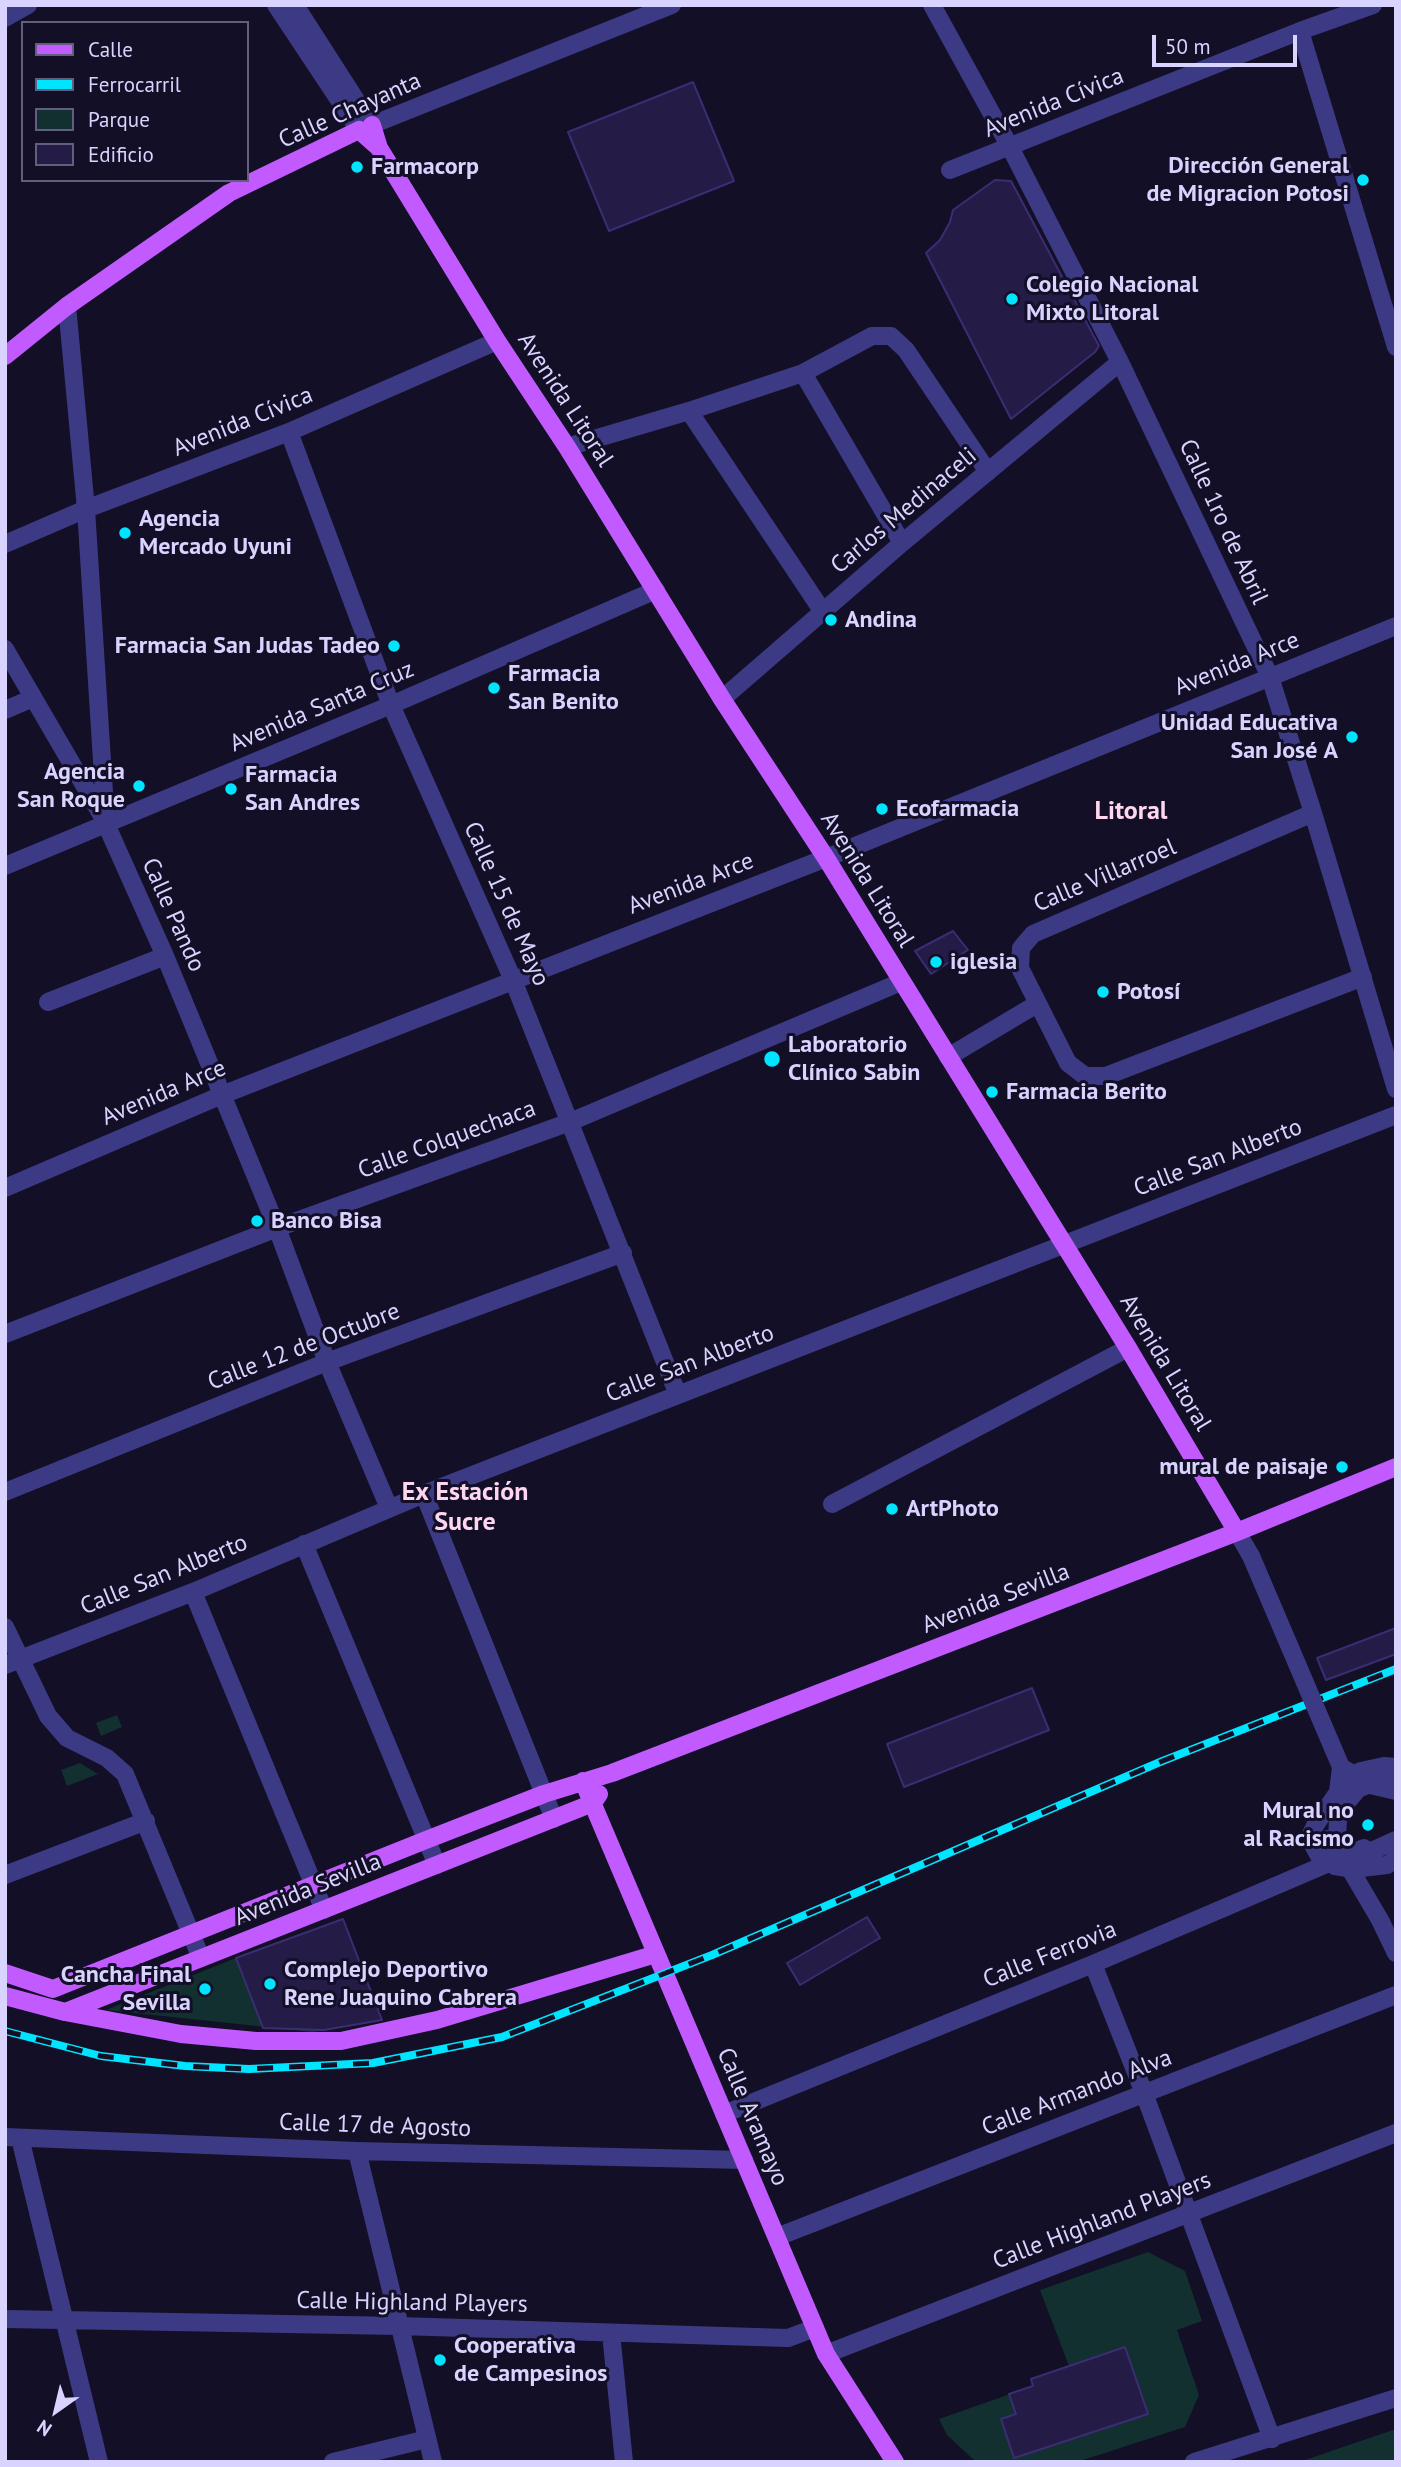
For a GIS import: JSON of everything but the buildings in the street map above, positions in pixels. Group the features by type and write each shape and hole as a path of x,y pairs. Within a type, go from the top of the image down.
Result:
{"main road":[{"name":"Avenida Litoral","path":"366,128 722,699 825,858 1128,1348 1237,1532"},
{"name":"Calle Chayanta","path":"5,356 67,306 229,193 366,128"},
{"name":"Avenida Sevilla","path":"5,1973 53,1989 544,1794 612,1773 1237,1532 1396,1467"},
{"path":"593,1803 612,1773"},
{"name":"Calle Aramayo","path":"583,1781 826,2354 895,2462"},
{"name":"Avenida Sevilla","path":"65,2012 593,1803"},
{"path":"5,1996 65,2012 181,2034 256,2041 341,2041 437,2020 656,1954"}],"street":[{"path":"5,18 28,5"},
{"name":"Avenida Litoral","path":"276,5 366,128"},
{"name":"Avenida Litoral","path":"295,5 366,128"},
{"name":"Calle Chayanta","path":"366,128 672,5"},
{"name":"Calle 1ro de Abril","path":"932,5 1010,147 1120,362 1270,677 1396,1090"},
{"name":"Avenida Cívica","path":"950,170 1300,31 1373,5"},
{"path":"1300,31 1396,347"},
{"name":"Calle Pando","path":"67,306 86,509 106,824 165,956 277,1228 327,1362 389,1507"},
{"path":"567,447 689,411 803,373 872,336 891,336 906,351 988,472"},
{"name":"Avenida Cívica","path":"5,544 86,509 289,432 497,341"},
{"name":"Carlos Medinaceli","path":"722,699 902,543 1120,362"},
{"path":"803,373 902,543"},
{"path":"689,411 823,612"},
{"name":"Calle 15 de Mayo","path":"289,432 391,705 513,979 678,1395"},
{"name":"Avenida Santa Cruz","path":"5,866 391,705 656,590"},
{"name":"Avenida Arce","path":"5,1188 222,1095 825,858 1396,626"},
{"path":"5,649 106,824"},
{"path":"5,710 33,698"},
{"name":"Calle Villarroel","path":"1313,813 1034,933 1021,948 1020,968 1068,1063 1085,1076 1106,1076 1363,977"},
{"path":"48,1002 165,956"},
{"name":"Calle Colquechaca","path":"5,1334 277,1228 569,1122 901,982"},
{"path":"948,1057 1037,1004"},
{"name":"Calle San Alberto","path":"12,1662 193,1592 389,1507 1396,1115"},
{"name":"Calle 12 de Octubre","path":"5,1492 327,1362 623,1253"},
{"path":"832,1504 1128,1348"},
{"path":"424,1494 554,1819"},
{"name":"Avenida Litoral","path":"1237,1532 1251,1556 1341,1767"},
{"path":"304,1544 437,1865"},
{"path":"193,1592 324,1910"},
{"path":"5,1627 12,1662 48,1716 66,1738 107,1758 125,1774 201,1958"},
{"path":"1396,1767 1384,1766 1361,1771 1342,1780 1322,1810 1319,1823 1328,1839 1337,1847 1354,1853 1374,1850 1396,1840"},
{"path":"1396,1791 1370,1785 1341,1767 1338,1792 1311,1834 1313,1845 1320,1856 1335,1866 1353,1869 1387,1865 1396,1858"},
{"path":"1396,1781 1381,1779 1358,1788 1345,1804 1337,1839 1343,1857 1396,1953"},
{"path":"5,1875 146,1821"},
{"name":"Calle Ferrovia","path":"724,2114 1093,1964 1396,1834"},
{"path":"1319,1868 1353,1874 1396,1858"},
{"path":"1093,1964 1144,2093 1272,2439"},
{"name":"Calle Armando Alva","path":"777,2237 1396,1995"},
{"name":"Calle Highland Players","path":"826,2354 1396,2133"},
{"path":"13,2138 65,2321 99,2462"},
{"name":"Calle 17 de Agosto","path":"13,2138 357,2151 744,2160"},
{"path":"357,2151 433,2462"},
{"name":"Calle Highland Players","path":"5,2319 399,2326 788,2338 815,2328"},
{"path":"611,2333 624,2462"},
{"path":"1194,2462 1396,2398"},
{"path":"333,2462 427,2439"}],"green space":[{"path":"117,1715 122,1727 101,1736 96,1723"},
{"path":"80,1763 98,1774 67,1786 61,1770"},
{"name":"Complejo Deportivo Rene Juaquino Cabrera","path":"343,1919 382,2020 313,2032 106,2010 236,1958"},
{"path":"1148,2252 1185,2271 1202,2321 1177,2330 1199,2395 1185,2427 1077,2462 976,2462 947,2435 939,2419 1033,2386 1031,2379 1069,2366 1040,2290"},
{"path":"1396,2429 1396,2462 1299,2462"}],"railway":[{"path":"5,2031 101,2056 185,2066 249,2069 373,2063 502,2037 712,1955 1160,1762 1396,1669"}],"place":[{"name":"Farmacorp","path":"357,167"},
{"name":"Dirección General de Migracion Potosi","path":"1363,180"},
{"name":"Colegio Nacional Mixto Litoral","path":"1012,299"},
{"name":"Agencia Mercado Uyuni","path":"125,533"},
{"name":"Andina","path":"831,620"},
{"name":"Farmacia San Judas Tadeo","path":"394,646"},
{"name":"Farmacia San Benito","path":"494,688"},
{"name":"Unidad Educativa San José A","path":"1352,737"},
{"name":"Agencia San Roque","path":"139,786"},
{"name":"Farmacia San Andres","path":"231,789"},
{"name":"Ecofarmacia","path":"882,809"},
{"name":"iglesia","path":"936,962"},
{"name":"Potosí","path":"1103,992"},
{"name":"Laboratorio Clínico Sabin","path":"772,1059"},
{"name":"Farmacia Berito","path":"992,1092"},
{"name":"Banco Bisa","path":"257,1221"},
{"name":"mural de paisaje","path":"1342,1467"},
{"name":"ArtPhoto","path":"892,1509"},
{"name":"Mural no al Racismo","path":"1368,1825"},
{"name":"Complejo Deportivo Rene Juaquino Cabrera","path":"270,1984"},
{"name":"Cancha Final Sevilla","path":"205,1989"},
{"name":"Cooperativa de Campesinos","path":"440,2360"}],"district":[{"name":"Litoral","path":"1131,812"},
{"name":"Ex Estación Sucre","path":"465,1508"}]}
